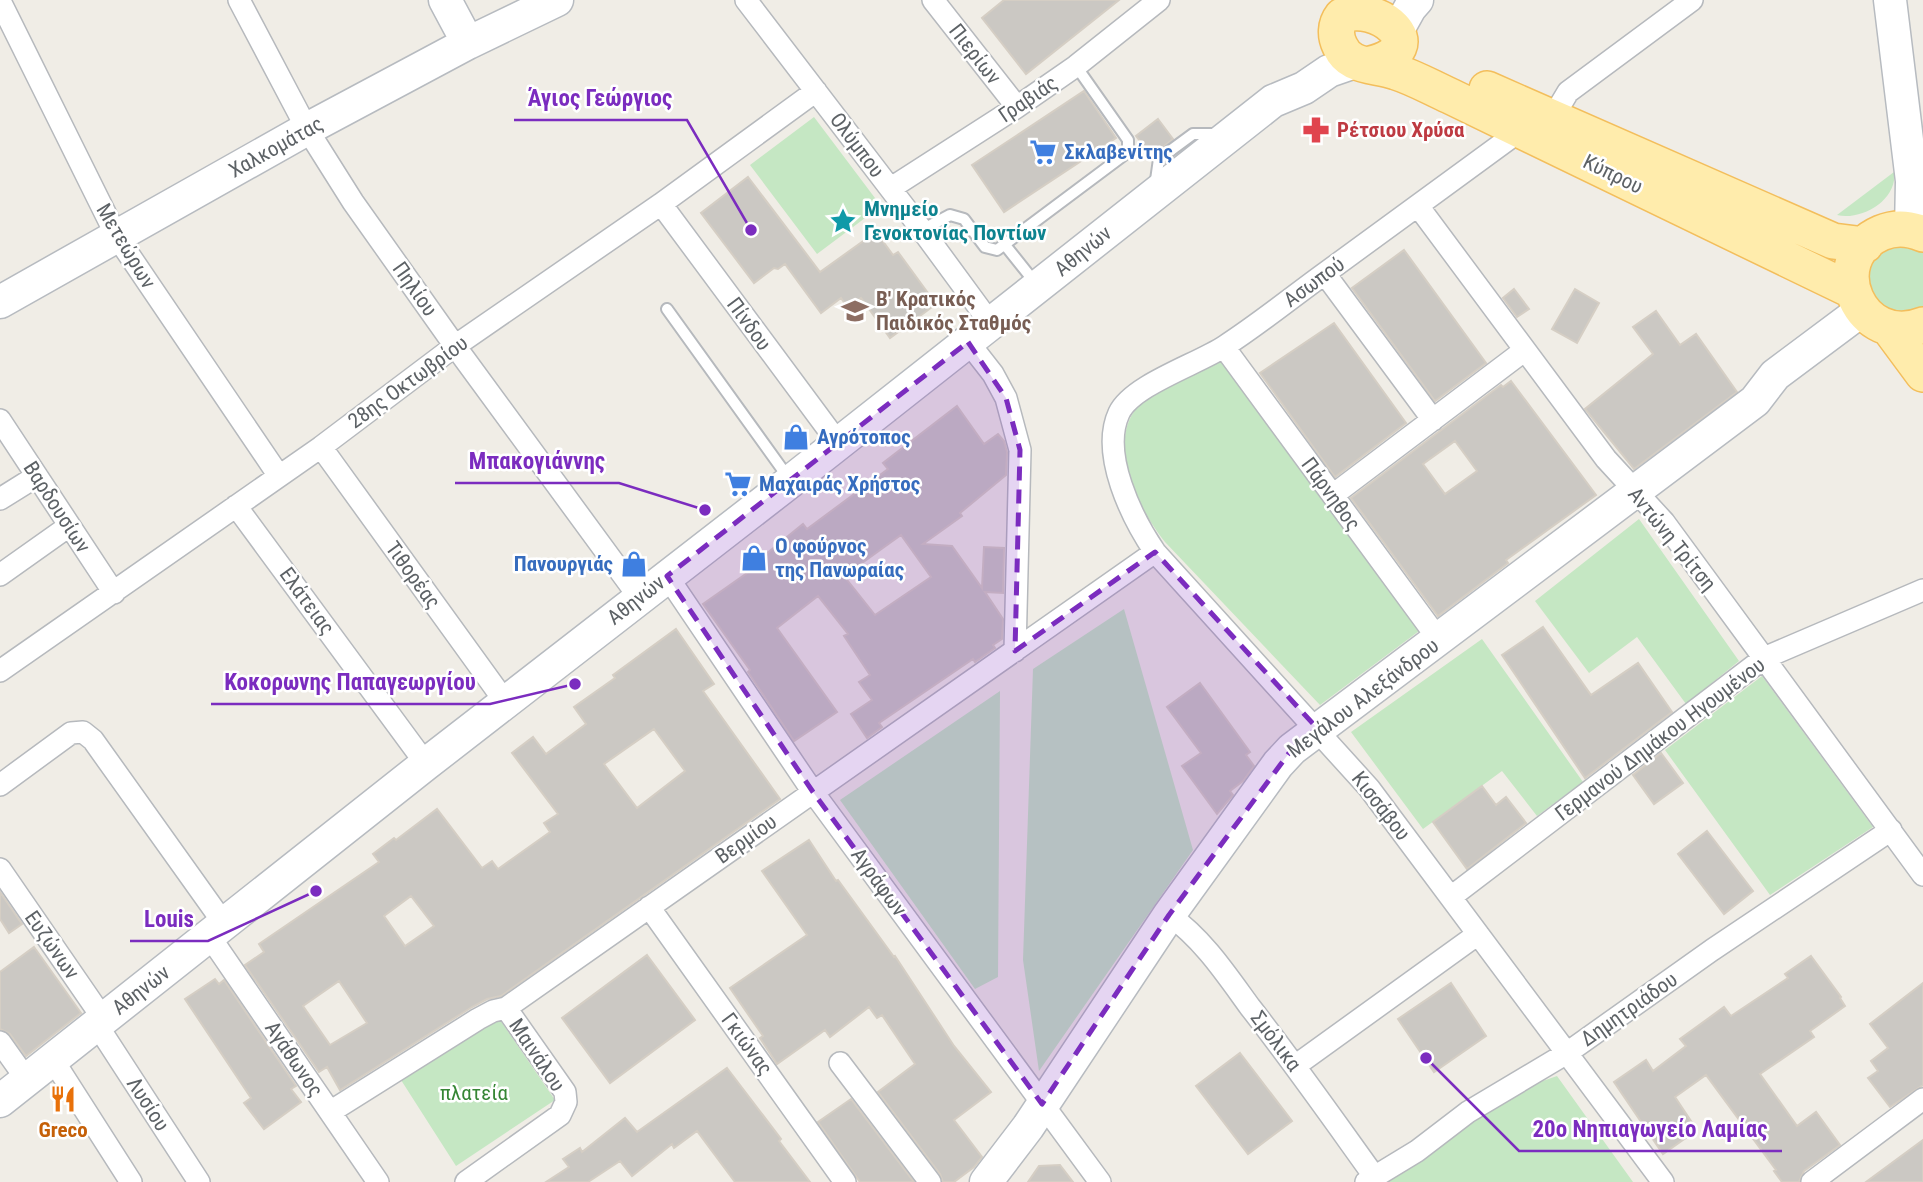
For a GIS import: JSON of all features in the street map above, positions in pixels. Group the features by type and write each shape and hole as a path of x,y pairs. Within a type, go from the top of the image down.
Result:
{"main road":[{"path":"1354,4 1387,9 1398,44 1392,54 1382,61 1346,36 1354,4"},
{"name":"Κύπρου","path":"1387,9 1415,52 1436,67 1833,241 1865,245"},
{"name":"Κύπρου","path":"1346,36 1399,73 1521,130 1870,313"},
{"path":"1917,232 1896,229 1883,232 1865,245 1852,270 1870,313 1923,374"},
{"path":"1870,313 1908,329 1923,325"}],"street":[{"name":"Πηλίου","path":"239,0 307,129 353,202 639,597"},
{"path":"444,0 468,43"},
{"name":"Χαλκομάτας","path":"0,302 307,129 468,43 557,0"},
{"name":"Ολύμπου","path":"746,0 922,230 980,333"},
{"name":"Πιερίων","path":"933,0 1017,107"},
{"name":"Γραβιάς","path":"891,188 1076,66 1159,0"},
{"path":"1553,117 1568,92 1692,0"},
{"path":"1890,0 1917,232"},
{"name":"Μετεώρων","path":"0,1 117,237 279,476"},
{"name":"Αθηνών","path":"0,1101 639,597 980,333 1273,101 1293,76 1346,36"},
{"name":"28ης Οκτωβρίου","path":"0,671 321,447 455,346 661,204 816,91"},
{"name":"Ασωπού","path":"1114,431 1119,411 1125,404 1157,381 1224,348 1521,130"},
{"name":"Πίνδου","path":"661,204 839,444"},
{"name":"Αντώνη Τρίτση","path":"1418,206 1606,459 1664,522 1923,876"},
{"path":"1325,274 1433,420"},
{"name":"Μεγάλου Αλεξάνδρου","path":"986,1182 1028,1127 1169,915 1278,764 1317,728 1439,640 1755,401 1785,391 1870,313"},
{"path":"980,333 993,374 1006,398 1020,450 1015,651"},
{"name":"Πάρνηθος","path":"1224,348 1439,640"},
{"path":"1333,495 1525,350"},
{"name":"Βαρδουσίων","path":"0,420 114,593"},
{"name":"Κισσάβου","path":"1114,431 1116,463 1125,498 1136,523 1155,552 1370,788 1662,1182"},
{"name":"Τιθορέας","path":"321,447 506,703"},
{"path":"0,499 37,476"},
{"name":"Ελάτειας","path":"236,506 426,764"},
{"path":"0,575 69,526"},
{"name":"Βερμίου","path":"330,1112 478,1019 506,1008 1155,552"},
{"name":"Αγράφων","path":"667,576 813,792 1100,1182"},
{"name":"Γερμανού Δημάκου Ηγουμένου","path":"1451,897 1764,658 1923,590"},
{"name":"Αγάθωνος","path":"0,785 71,733 83,732 93,740 218,931 330,1112 378,1182"},
{"name":"Δημητριάδου","path":"1370,1179 1417,1150 1468,1112 1567,1053 1712,950 1891,830"},
{"name":"Ευζώνων","path":"0,869 101,1022"},
{"name":"Γκιώνας","path":"649,907 845,1182"},
{"name":"Σμόλικα","path":"1169,915 1204,946 1295,1066 1370,1179"},
{"path":"1295,1066 1478,934"},
{"name":"Μαινάλου","path":"466,1182 560,1115 566,1102 565,1092 506,1008"},
{"name":"Λυσίου","path":"101,1022 199,1182"},
{"path":"0,1042 27,1080"},
{"path":"53,1060 131,1182"},
{"path":"840,1063 930,1182"},
{"path":"1812,1182 1923,1099"}],"lane":[{"path":"922,230 950,215 964,219 985,247 997,250 1126,151 1128,140 1076,66"},
{"path":"1156,180 1159,159 1193,134 1213,134"},
{"path":"1005,245 1038,287"},
{"path":"667,309 791,481"}],"highlighted area":[{"path":"968,342 1006,398 1020,450 1015,651 1155,552 1317,728 1292,749 1169,915 1042,1104 813,792 667,576"}],"green space":[{"path":"814,117 881,206 817,254 750,165"},
{"path":"1894,172 1890,191 1876,206 1857,215 1837,215"},
{"path":"1884,246 1915,246 1923,251 1923,306 1910,312 1891,312 1871,297 1868,266"},
{"path":"1220,360 1419,631 1320,705 1165,542 1146,515 1131,481 1124,445 1126,429 1133,413 1160,391"},
{"path":"1639,519 1739,661 1686,704 1637,637 1589,673 1535,601"},
{"path":"1124,609 1193,850 1039,1071 1023,960 1033,669"},
{"path":"1482,639 1583,782 1537,816 1502,771 1423,829 1351,732"},
{"path":"1762,676 1873,827 1770,895 1665,750"},
{"path":"1000,691 998,977 975,989 840,800"},
{"name":"πλατεία","path":"498,1017 555,1100 456,1166 401,1080"},
{"path":"1557,1076 1633,1182 1378,1182 1517,1090"}],"building":[{"path":"1004,0 1119,0 1026,74 982,18"},
{"name":"Σκλαβενίτης","path":"1084,91 1116,138 1004,212 972,165"},
{"path":"1158,119 1173,139 1152,156 1136,136"},
{"path":"748,177 820,272 876,232 893,255 898,252 936,304 890,338 861,298 848,308 841,298 821,313 785,264 778,269 774,268 754,283 701,213"},
{"path":"1404,250 1486,363 1435,401 1352,288"},
{"path":"1514,289 1529,309 1517,317 1503,298"},
{"path":"1575,289 1599,303 1577,343 1552,329"},
{"path":"1656,311 1680,345 1696,334 1737,392 1634,469 1585,409 1653,354 1633,327"},
{"path":"1334,323 1406,423 1335,477 1260,373"},
{"path":"1511,381 1596,495 1506,560 1508,563 1438,616 1351,498 1501,385 1503,387","holes":["1455,441 1477,471 1445,494 1423,464"]},
{"path":"957,406 984,444 998,434 1004,441 1007,452 1006,475 960,513 962,516 923,544 952,546 982,588 984,547 1004,548 1003,593 985,592 1003,619 1002,639 993,645 995,648 975,662 973,659 879,723 882,727 867,738 851,714 872,700 859,682 870,675 844,636 848,634 818,596 777,628 837,712 794,741 748,672 750,670 703,604 747,573 745,571 803,524 807,529 888,469 883,463","holes":["901,535 931,577 875,615 844,576"]},
{"path":"1543,627 1591,695 1638,663 1672,712 1585,778 1502,655"},
{"path":"676,629 714,684 703,691 780,799 501,996 487,999 472,1007 340,1090 327,1067 319,1072 245,965 264,952 259,944 379,862 373,854 437,809 482,868 492,861 498,869 550,832 544,823 558,814 512,753 533,737 546,754 586,724 574,707 615,678 613,675","holes":["654,729 685,771 637,808 604,764","411,896 434,926 405,946 384,916","339,981 367,1023 330,1045 303,1006"]},
{"path":"1200,683 1250,752 1246,755 1254,766 1243,781 1230,791 1233,795 1217,814 1182,766 1201,753 1167,707"},
{"path":"1661,753 1683,783 1654,804 1633,775"},
{"path":"1482,786 1496,805 1506,797 1526,823 1467,869 1433,822"},
{"path":"1707,831 1753,891 1724,914 1678,854"},
{"path":"809,840 836,881 838,880 895,956 954,1046 991,1092 954,1120 982,1157 974,1167 954,1182 943,1182 940,1174 878,1092 915,1064 882,1015 877,1018 869,1007 830,1037 825,1030 777,1064 760,1038 763,1036 730,988 807,935 762,871"},
{"path":"0,892 22,924 9,933 0,919"},
{"path":"34,947 81,1013 26,1056 10,1034 0,1029 0,972"},
{"path":"647,955 695,1020 610,1083 562,1018"},
{"path":"1811,956 1845,1006 1810,1031 1814,1037 1760,1074 1797,1126 1816,1112 1840,1145 1804,1171 1799,1182 1782,1182 1706,1075 1675,1097 1697,1130 1663,1154 1614,1082 1646,1060 1653,1071 1686,1046 1680,1039 1724,1007 1731,1016 1788,978 1785,974"},
{"path":"215,979 219,984 224,980 296,1086 291,1089 301,1102 264,1129 244,1103 251,1098 185,999"},
{"path":"1451,983 1486,1036 1434,1072 1398,1019"},
{"path":"1923,983 1923,1085 1890,1107 1868,1078 1878,1071 1871,1061 1888,1048 1870,1024"},
{"path":"1240,1053 1292,1121 1248,1154 1196,1086"},
{"path":"727,1068 810,1182 735,1182 697,1131 674,1148 672,1144 632,1176 620,1161 588,1182 546,1182 569,1167 563,1159 580,1148 582,1152 625,1118 637,1132"},
{"path":"851,1099 914,1182 860,1182 818,1122"},
{"path":"1923,1140 1923,1182 1866,1182"},
{"path":"1060,1165 1073,1182 1028,1182 1039,1166"}],"place":[{"name":"Ρέτσιου Χρύσα","path":"1316,130"},
{"name":"Σκλαβενίτης","path":"1043,152"},
{"name":"Μνημείο Γενοκτονίας Ποντίων","path":"843,221"},
{"name":"Άγιος Γεώργιος","path":"751,230"},
{"name":"B' Κρατικός Παιδικός Σταθμός","path":"855,311"},
{"name":"Αγρότοπος","path":"796,437"},
{"name":"Μαχαιράς Χρήστος","path":"738,484"},
{"name":"Μπακογιάννης","path":"705,510"},
{"name":"Ο φούρνος της Πανωραίας","path":"754,558"},
{"name":"Πανουργιάς","path":"634,564"},
{"name":"Κοκορωνης Παπαγεωργίου","path":"575,684"},
{"name":"Louis","path":"316,891"},
{"name":"20ο Νηπιαγωγείο Λαμίας","path":"1426,1058"},
{"name":"Greco","path":"63,1099"}]}
